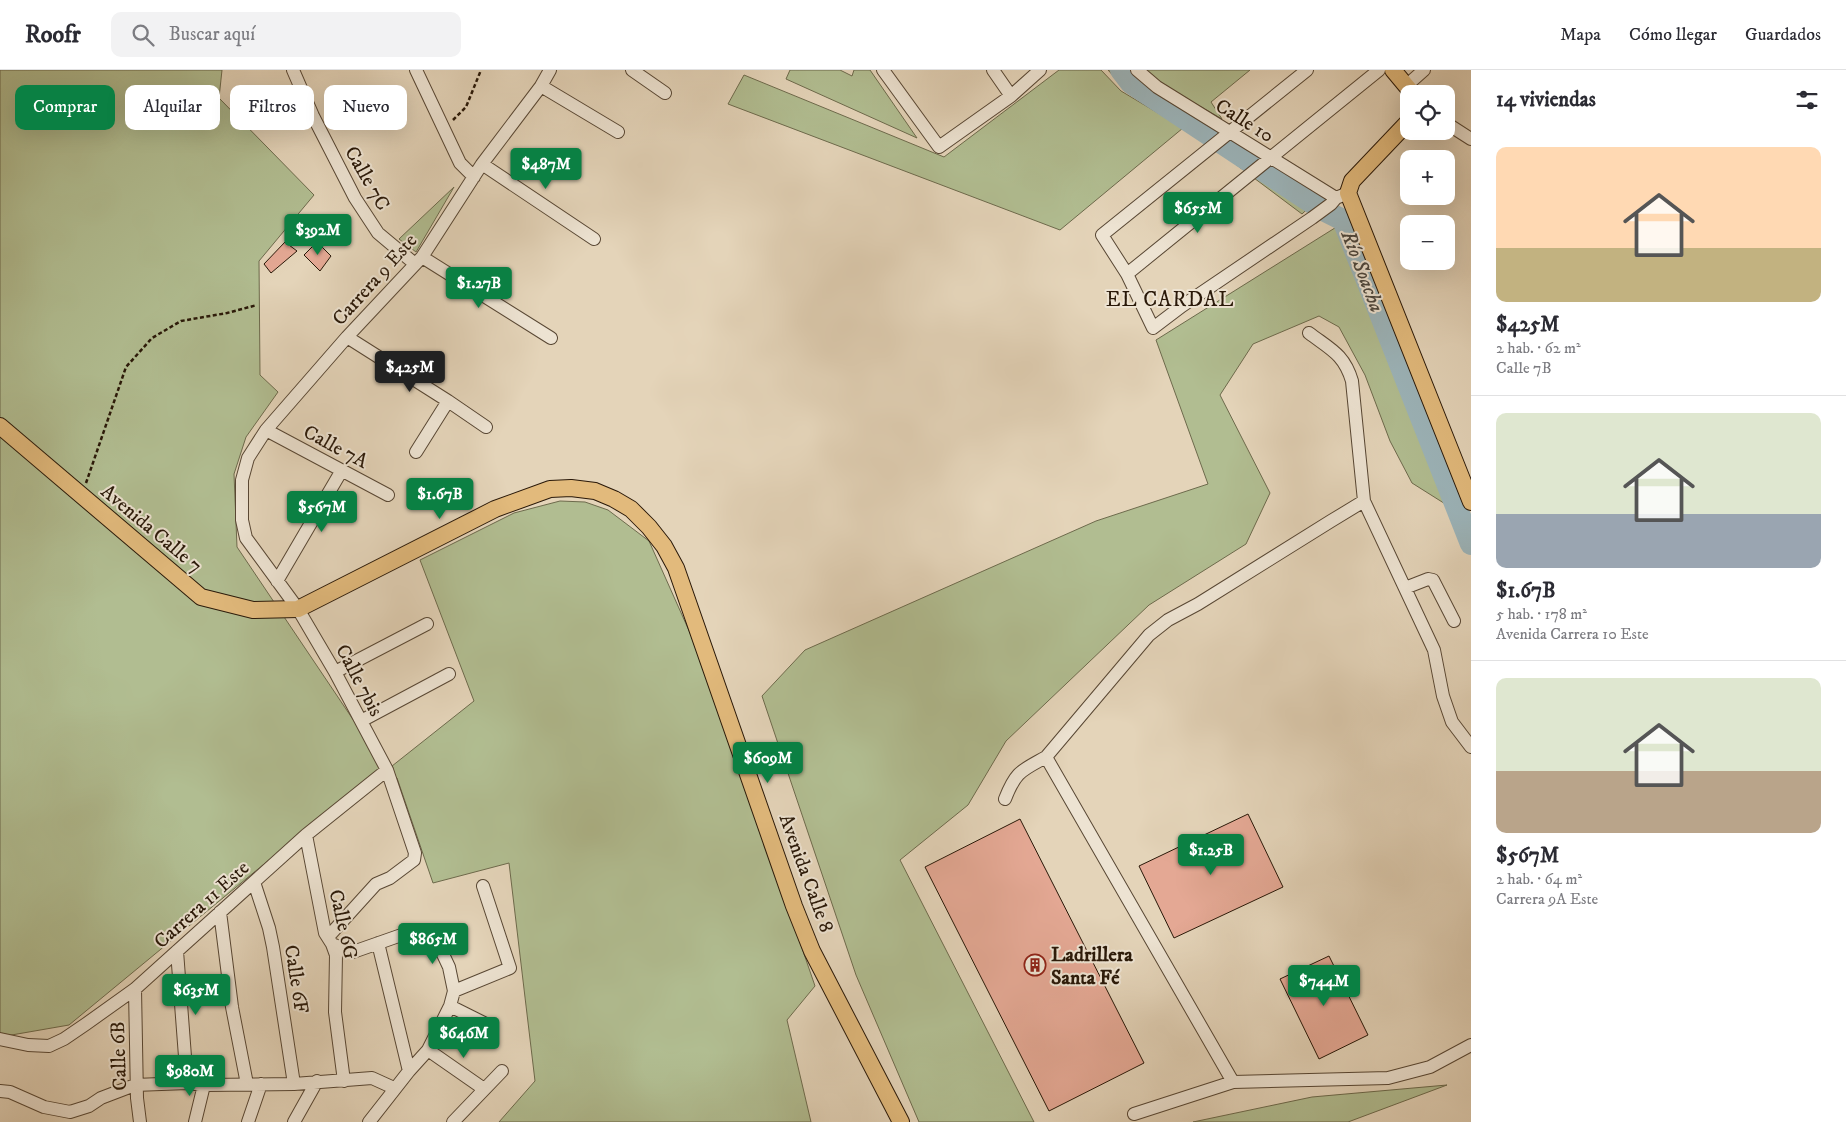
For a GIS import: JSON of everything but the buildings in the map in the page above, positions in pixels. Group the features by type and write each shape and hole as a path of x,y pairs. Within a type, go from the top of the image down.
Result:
{"main road":[{"path":"1393,70 1406,85"},
{"path":"1400,130 1338,198 1471,502"},
{"name":"Avenida Calle 7","path":"0,426 201,598 253,610 298,608"},
{"name":"Avenida Calle 8","path":"298,608 495,509 550,489 571,488 595,491 631,509 664,546 676,568 794,906 812,951 900,1122"}],"street":[{"name":"Calle 7C","path":"293,70 313,116 355,198 378,233 418,261 551,338"},
{"path":"416,70 460,163 474,177"},
{"name":"Carrera 9 Este","path":"277,581 246,538 242,520 242,480 248,458 266,430 347,337 418,261 482,164 541,86 550,70"},
{"path":"632,70 665,92"},
{"path":"883,70 939,148 1011,96 1040,70"},
{"path":"993,70 1011,96"},
{"name":"Calle 10","path":"1137,70 1157,87 1226,135 1266,160 1338,198"},
{"path":"1307,70 1102,235 1127,274 1153,328 1338,198"},
{"path":"1127,274 1379,70"},
{"path":"1414,85 1424,70"},
{"path":"541,86 618,132"},
{"path":"1455,129 1471,139"},
{"path":"482,164 594,238"},
{"path":"1309,333 1342,357 1348,366 1352,381 1364,502 1434,650 1443,696 1452,722 1471,746"},
{"path":"347,337 486,427"},
{"path":"416,452 448,401"},
{"name":"Calle 7A","path":"266,430 388,495"},
{"path":"298,608 277,581 342,470"},
{"path":"1005,799 1012,781 1021,772 1046,757 1149,635 1168,620 1198,604 1331,520 1364,502"},
{"path":"1405,588 1428,579 1433,580 1454,621"},
{"name":"Calle 7bis","path":"298,608 335,672 387,770 415,853 414,860 390,878 376,884 330,941"},
{"path":"335,672 427,624"},
{"path":"361,721 449,674"},
{"path":"1046,757 1232,1082"},
{"name":"Carrera 11 Este","path":"0,1039 28,1045 49,1046 64,1039 134,989 306,835 387,770"},
{"name":"Calle 6G","path":"306,835 325,932 336,955 335,1012 344,1081"},
{"name":"Calle 6F","path":"254,882 271,938 294,1084"},
{"path":"454,991 510,968 483,886"},
{"path":"220,912 232,1007 247,1084"},
{"path":"330,941 352,952 410,932 433,932 449,967 454,991 450,1006 428,1050 394,1088 369,1122"},
{"path":"378,943 409,1071"},
{"path":"177,951 187,1083"},
{"name":"Calle 6B","path":"134,989 140,1122"},
{"path":"450,1006 484,1023"},
{"path":"1134,1114 1232,1082 1388,1078 1430,1067 1471,1044"},
{"path":"428,1050 484,1090"},
{"path":"453,1122 502,1071"},
{"path":"0,1091 10,1092 44,1107 70,1112 89,1106 101,1098 137,1084 294,1084 372,1078 394,1088"},
{"path":"294,1122 317,1081"},
{"path":"248,1122 261,1084"},
{"path":"195,1122 204,1085"}],"path":[{"path":"444,130 466,107 482,70"},
{"path":"82,496 126,366 152,338 181,321 227,313 257,305"}],"green space":[{"path":"0,70 222,70 220,89 220,85 125,85 125,130 220,130 220,99 230,109 230,130 250,130 314,195 259,261 260,375 278,392 246,437 234,474 237,547 387,770 474,701 420,560 514,513 560,501 585,502 608,510 649,541 707,671 815,986 787,1020 811,1122 499,1122 535,1081 509,863 433,883 397,778 378,770 69,1025 0,1037"},
{"path":"790,70 840,70 852,76 854,70 870,70 917,138 786,79"},
{"path":"1059,70 1101,70 1121,91 1183,128 1060,230 728,104 744,75 944,157"},
{"path":"1108,70 1131,70 1223,138 1321,196 1302,214 1186,127 1125,89"},
{"path":"1145,70 1250,70 1211,102 1222,119 1158,82"},
{"path":"454,187 416,252 399,239"},
{"path":"1338,226 1458,512 1412,483 1390,441 1365,375 1339,327 1319,316 1253,344 1220,395 1270,493 1246,544 1149,605 1006,741 968,805 900,860 1034,1122 919,1122 856,975 762,696 805,650 1096,521 1208,484 1156,340"},
{"path":"1447,1085 1348,1122 1193,1122 1312,1097"}],"waterway":[{"name":"Río Soacha","path":"1121,70 1131,83 1323,210 1343,220 1471,544"}],"place":[{"name":"Ladrillera Santa Fé","path":"1035,965"}],"district":[{"name":"EL CARDAL","path":"1170,299"}]}
